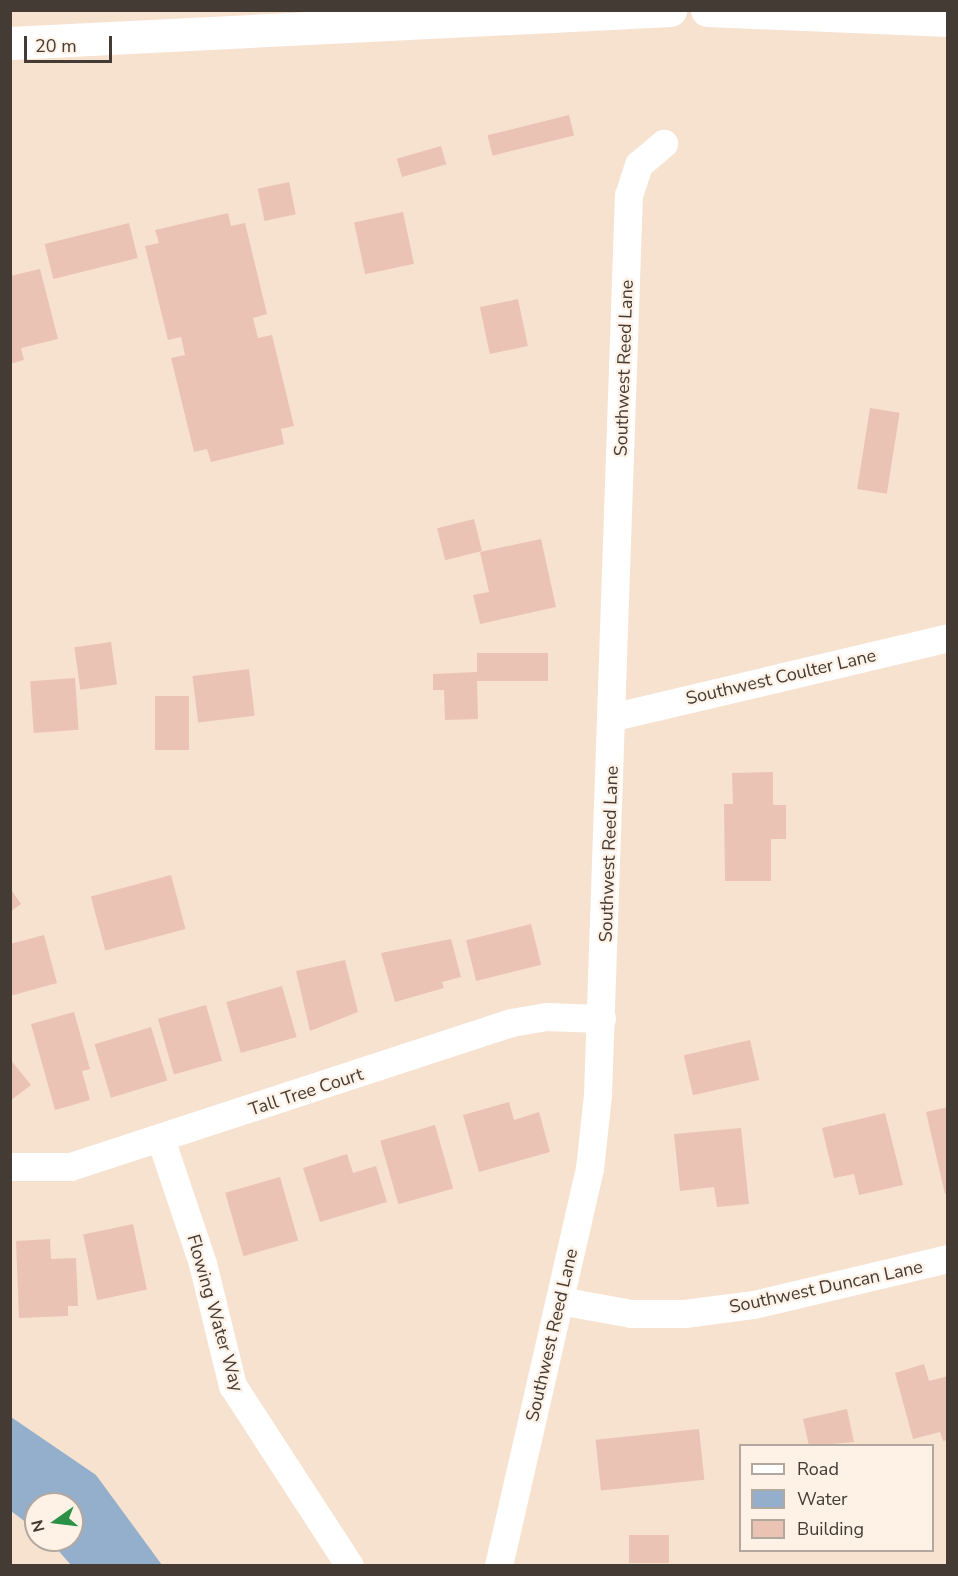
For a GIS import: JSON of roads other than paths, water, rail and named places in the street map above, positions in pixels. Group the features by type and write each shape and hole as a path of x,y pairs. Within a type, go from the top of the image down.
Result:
{"highway":[{"path":"10,43 670,10"},
{"path":"707,10 948,20"}],"street":[{"name":"Southwest Reed Lane","path":"499,1566 590,1169 602,1019 615,717 629,196 639,165 664,144"},
{"name":"Southwest Coulter Lane","path":"615,717 948,638"},
{"name":"Tall Tree Court","path":"10,1167 71,1167 512,1023 546,1017 602,1019"},
{"name":"Flowing Water Way","path":"161,1139 203,1264 233,1386 350,1566"},
{"name":"Southwest Duncan Lane","path":"561,1301 632,1314 685,1314 754,1305 948,1259"}],"water":[{"path":"11,1417 96,1475 162,1565 71,1565 60,1552 84,1552 84,1492 24,1492 24,1521 11,1511"}]}
